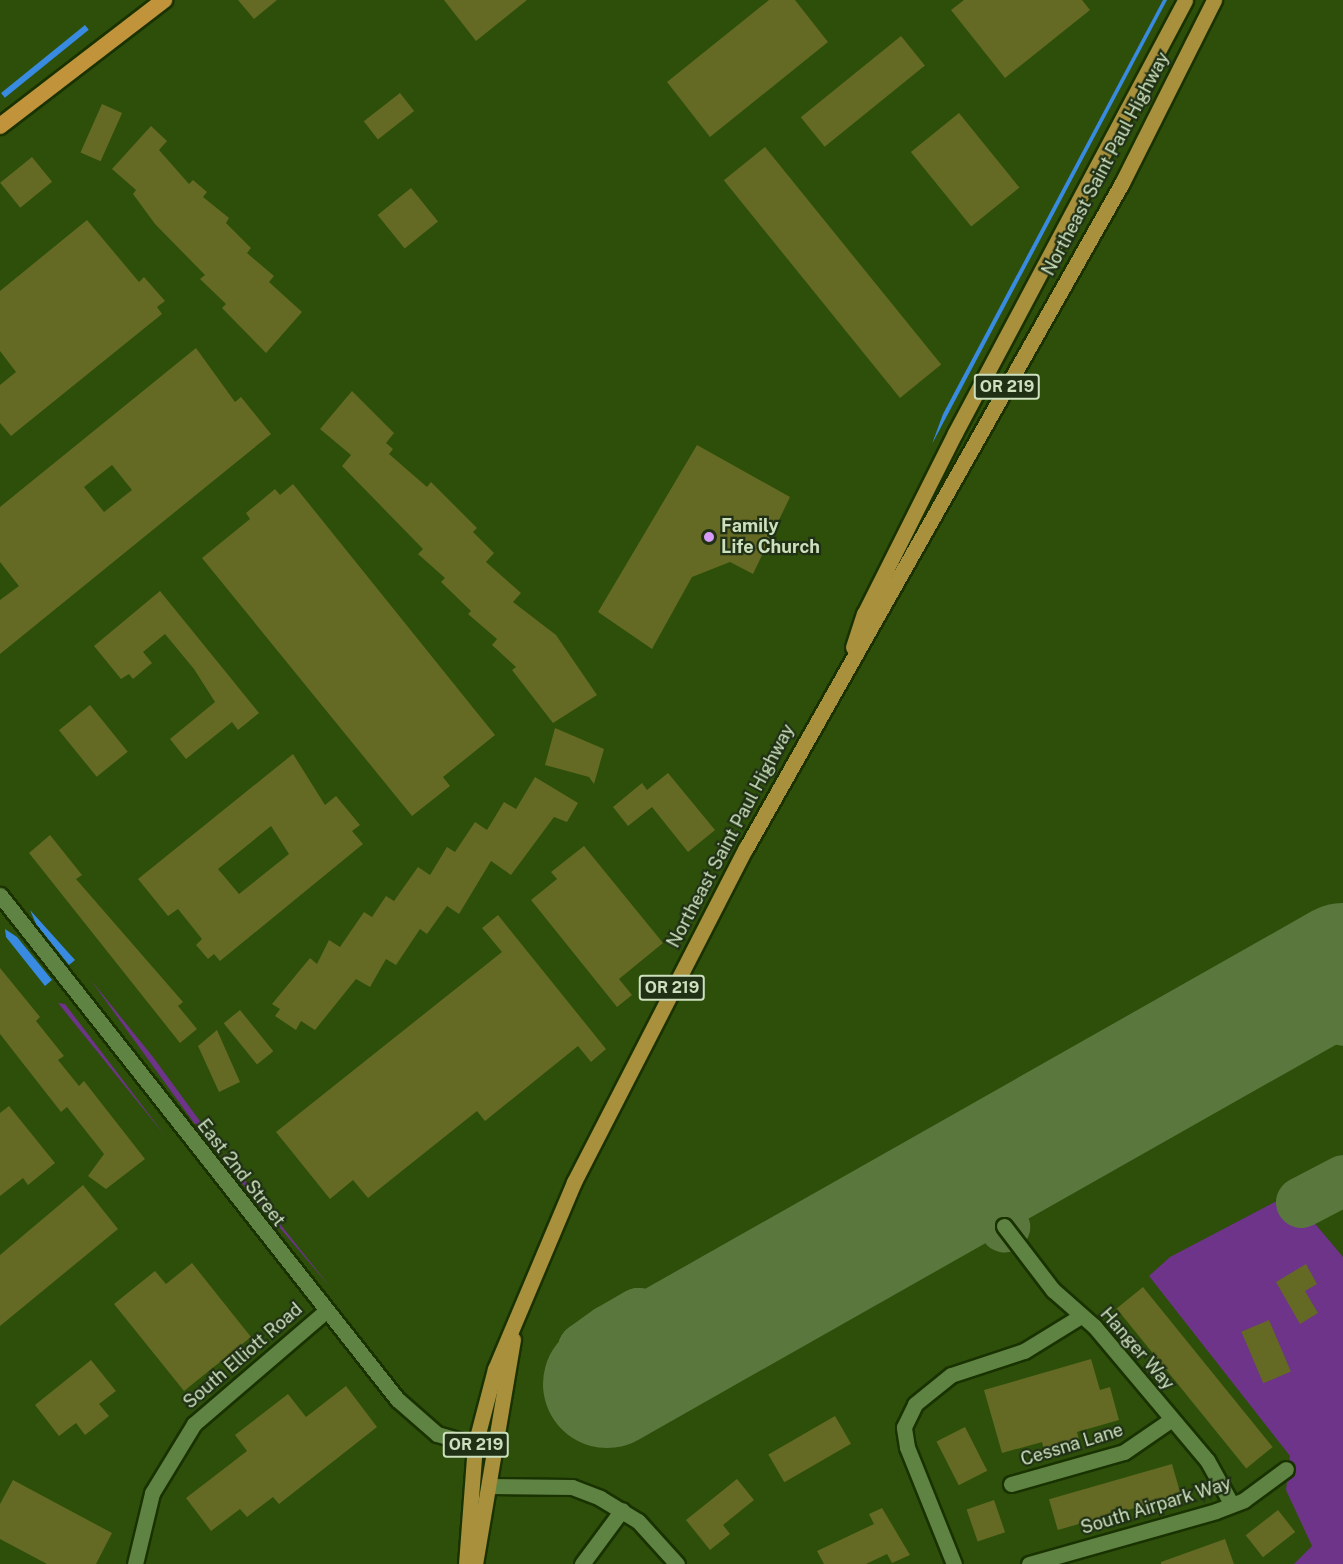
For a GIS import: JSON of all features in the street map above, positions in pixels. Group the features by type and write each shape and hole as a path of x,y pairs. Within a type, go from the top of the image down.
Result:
{"highway":[{"path":"0,126 164,0"}],"main road":[{"name":"Northeast Saint Paul Highway","path":"851,656 864,614 955,433 1185,0"},
{"name":"Northeast Saint Paul Highway","path":"514,1331 616,1097 851,656 878,622 1122,183 1214,0"},
{"name":"OR 219","path":"466,1564 476,1445 495,1369 514,1331"},
{"name":"OR 219","path":"475,1564 514,1331"}],"street":[{"name":"East 2nd Street","path":"0,895 326,1311 408,1412 437,1434 476,1445"},
{"name":"Hanger Way","path":"1004,1226 1053,1290 1081,1316 1172,1419 1222,1482 1232,1505"},
{"name":"South Elliott Road","path":"135,1564 152,1493 189,1430 326,1311"},
{"path":"954,1564 907,1447 904,1427 915,1404 951,1375 1024,1351 1081,1316"},
{"name":"Cessna Lane","path":"1011,1484 1124,1452 1172,1419"},
{"name":"South Airpark Way","path":"1029,1564 1232,1505 1286,1469"},
{"path":"489,1486 572,1488 622,1510 676,1564"},
{"path":"582,1564 622,1510"}],"shaded area":[{"path":"90,979 153,1057 205,1128 194,1123"},
{"path":"58,1003 65,1004 166,1137"},
{"path":"224,1154 331,1288 223,1161"},
{"path":"1290,1194 1343,1257 1343,1564 1294,1564 1312,1546 1286,1490 1290,1456 1149,1276 1170,1257"}],"water":[{"path":"1163,0 1167,0 932,444 943,414"},
{"path":"85,25 89,30 5,98 1,93"},
{"path":"30,910 75,960 69,965 36,924"},
{"path":"5,929 17,937 52,980 45,986 6,937"}],"building":[{"path":"238,0 277,0 254,19"},
{"path":"444,0 527,0 476,41"},
{"path":"769,0 795,0 828,42 710,137 667,82"},
{"path":"964,0 1082,0 1090,10 1005,78 951,10"},
{"path":"901,36 925,66 825,147 801,117"},
{"path":"400,93 414,111 378,139 364,121"},
{"path":"102,104 122,113 101,161 80,152"},
{"path":"959,113 1019,188 971,227 911,152"},
{"path":"151,126 167,141 159,150 189,184 193,180 207,192 203,197 229,218 226,223 251,248 247,253 274,276 269,282 302,312 266,353 222,308 226,304 200,279 205,275 155,224 133,194 136,190 112,169"},
{"path":"765,147 941,365 900,398 724,180"},
{"path":"32,157 52,182 20,208 0,183"},
{"path":"411,188 438,221 405,248 378,215"},
{"path":"87,220 139,282 144,277 165,301 157,307 162,314 11,436 0,423 0,385 16,372 0,351 0,291"},
{"path":"196,348 235,402 241,397 271,434 0,654 0,600 19,586 0,562 0,507","holes":["112,465 132,490 104,512 84,487"]},
{"path":"352,391 394,433 386,443 393,449 389,454 427,487 431,482 477,528 473,532 494,553 486,562 521,593 513,602 556,635 597,695 553,723 512,670 516,667 492,645 497,639 468,614 471,611 441,582 445,578 418,554 423,549 342,466 351,455 320,429"},
{"name":"Family Life Church","path":"697,445 790,497 753,574 730,562 692,577 652,649 598,612"},
{"path":"293,484 495,735 443,777 450,786 412,816 202,558 250,519 246,513 275,489 280,495"},
{"path":"160,591 259,713 238,730 232,722 186,759 170,739 215,702 194,669 165,634 143,652 152,663 133,679 129,674 121,679 94,646"},
{"path":"90,705 128,752 97,777 59,730"},
{"path":"555,728 604,749 594,784 589,777 545,765"},
{"path":"293,754 325,805 336,796 360,825 352,831 363,844 220,961 214,954 208,959 196,945 202,939 178,909 168,916 138,879","holes":["271,826 289,854 239,894 218,869"]},
{"path":"668,773 715,830 688,852 652,807 628,826 613,807 642,783 647,790"},
{"path":"535,777 578,803 567,822 554,817 511,875 491,861 459,914 447,906 427,934 420,929 396,965 386,959 370,987 356,979 315,1030 301,1021 296,1030 275,1016 280,1009 272,1004 310,958 317,964 329,940 340,947 364,912 372,917 386,896 394,901 418,867 430,875 447,847 455,852 475,822 487,830 504,802 516,809"},
{"path":"50,835 82,875 76,879 183,1002 178,1006 197,1029 180,1043 29,853"},
{"path":"584,846 663,943 619,979 632,995 617,1007 531,900 557,879 551,872"},
{"path":"498,915 606,1049 591,1062 578,1046 485,1121 477,1111 368,1198 353,1180 330,1199 276,1132 502,952 482,928"},
{"path":"0,968 40,1017 36,1021 64,1056 58,1060 79,1086 84,1081 145,1159 106,1189 88,1176 104,1154 67,1107 61,1112 0,1034"},
{"path":"240,1010 273,1051 257,1064 224,1023"},
{"path":"217,1030 240,1082 219,1092 198,1046"},
{"path":"9,1106 55,1163 28,1185 23,1178 0,1196 0,1113"},
{"path":"83,1185 118,1229 0,1326 0,1255"},
{"path":"192,1263 251,1337 184,1391 114,1304 155,1271 166,1284"},
{"path":"1306,1264 1317,1284 1305,1291 1318,1313 1300,1324 1276,1282"},
{"path":"1143,1287 1273,1447 1246,1468 1117,1308"},
{"path":"1269,1320 1291,1372 1263,1383 1241,1332"},
{"path":"1091,1359 1100,1390 1110,1387 1119,1420 1077,1432 1079,1440 1044,1450 1042,1442 1002,1453 984,1390"},
{"path":"91,1360 116,1391 99,1404 109,1416 85,1435 76,1423 59,1436 35,1405"},
{"path":"346,1386 377,1427 279,1504 273,1497 247,1517 240,1509 211,1531 186,1498 247,1451 235,1435 288,1394 306,1417"},
{"path":"835,1416 851,1444 784,1482 768,1454"},
{"path":"965,1427 987,1471 959,1485 936,1442"},
{"path":"1172,1464 1181,1495 1058,1530 1049,1499"},
{"path":"737,1479 754,1500 723,1525 730,1534 710,1550 686,1520"},
{"path":"13,1480 112,1533 96,1564 47,1564 0,1539 0,1504"},
{"path":"994,1500 1005,1532 978,1542 967,1509"},
{"path":"882,1508 910,1555 892,1563 887,1554 866,1564 824,1564 817,1551 874,1524 869,1514"},
{"path":"1278,1510 1295,1532 1263,1557 1246,1535"},
{"path":"1225,1539 1234,1564 1161,1564 1161,1562"}],"taxiway":[{"path":"1318,981 1343,1020"},
{"path":"972,1177 1004,1226"},
{"path":"1301,1202 1343,1180"},
{"path":"607,1384 590,1376 581,1360 583,1348 608,1330 638,1313 687,1338"}],"runway":[{"path":"607,1384 1343,967"}],"place":[{"name":"Family Life Church","path":"709,537"}]}
